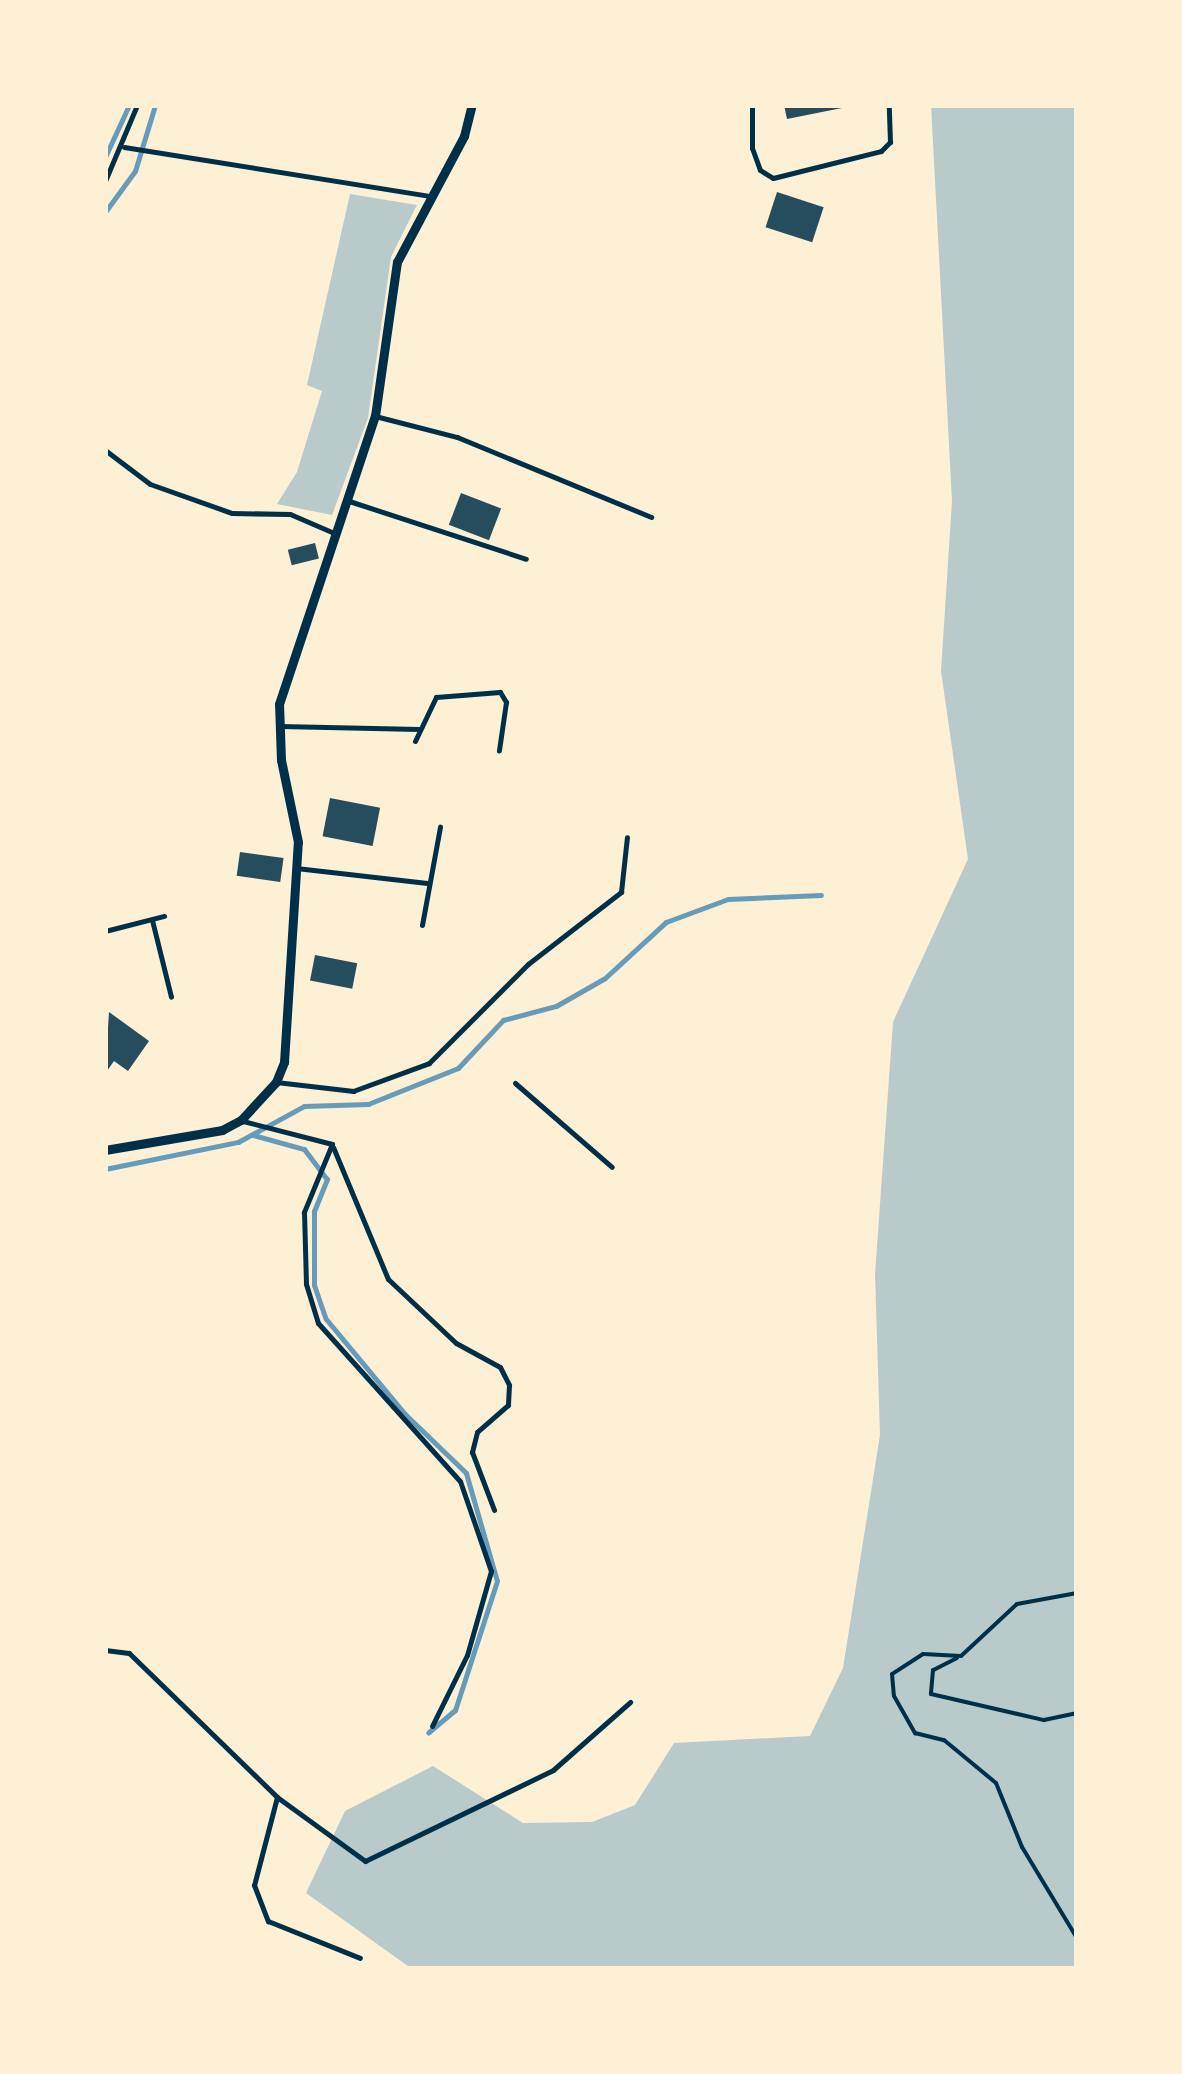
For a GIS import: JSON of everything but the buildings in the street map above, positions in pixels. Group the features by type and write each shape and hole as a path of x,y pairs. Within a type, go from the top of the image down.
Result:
{"street":[{"path":"105,1150 222,1130 246,1121 276,1082 284,1062 298,842 277,726 334,533 375,416 398,262 464,136 472,105"}],"lane":[{"path":"105,181 124,147 136,105"},
{"path":"752,105 752,148 760,170 774,178 881,151 890,142 889,105"},
{"path":"124,147 430,196"},
{"path":"375,416 457,437 650,517"},
{"path":"105,450 150,484 232,513 290,514 334,533"},
{"path":"346,500 526,559"},
{"path":"414,741 436,697 500,692 506,702 499,750"},
{"path":"277,726 420,730"},
{"path":"422,924 440,827"},
{"path":"276,1082 354,1090 430,1063 528,964 621,892 628,837"},
{"path":"296,868 427,883"},
{"path":"105,931 164,916"},
{"path":"152,920 171,997"},
{"path":"515,1083 612,1167"},
{"path":"246,1121 332,1144"},
{"path":"332,1144 388,1278 456,1343 500,1368 509,1385 508,1405 476,1432 472,1452 494,1510"},
{"path":"332,1144 304,1212 306,1284 318,1323 460,1481 491,1571 467,1655 432,1726"},
{"path":"105,1650 129,1654 278,1797 365,1860 553,1770 630,1702"},
{"path":"278,1797 254,1885 268,1921 360,1958"}],"path":[{"path":"1077,1594 1016,1604 962,1656 933,1670 930,1694 1044,1720 1077,1712"},
{"path":"962,1656 924,1654 892,1674 894,1696 915,1734 944,1740 996,1783 1022,1847 1077,1938"}],"shaded area":[{"path":"931,105 1077,105 1077,1969 412,1969 306,1893 345,1811 433,1766 523,1823 592,1822 635,1805 674,1743 810,1736 843,1668 880,1435 875,1274 893,1022 968,859 941,671 952,501"},
{"path":"350,194 417,205 391,257 368,418 332,515 277,504 297,472 322,391 307,385"}],"waterway":[{"path":"105,157 129,105"},
{"path":"105,212 135,171 155,105"},
{"path":"105,1169 238,1142 304,1106 368,1104 458,1068 503,1020 556,1006 605,978 666,922 728,899 821,895"},
{"path":"253,1135 304,1149 327,1179 314,1211 314,1285 326,1319 405,1414 466,1473 497,1581 455,1710 428,1733"}]}
